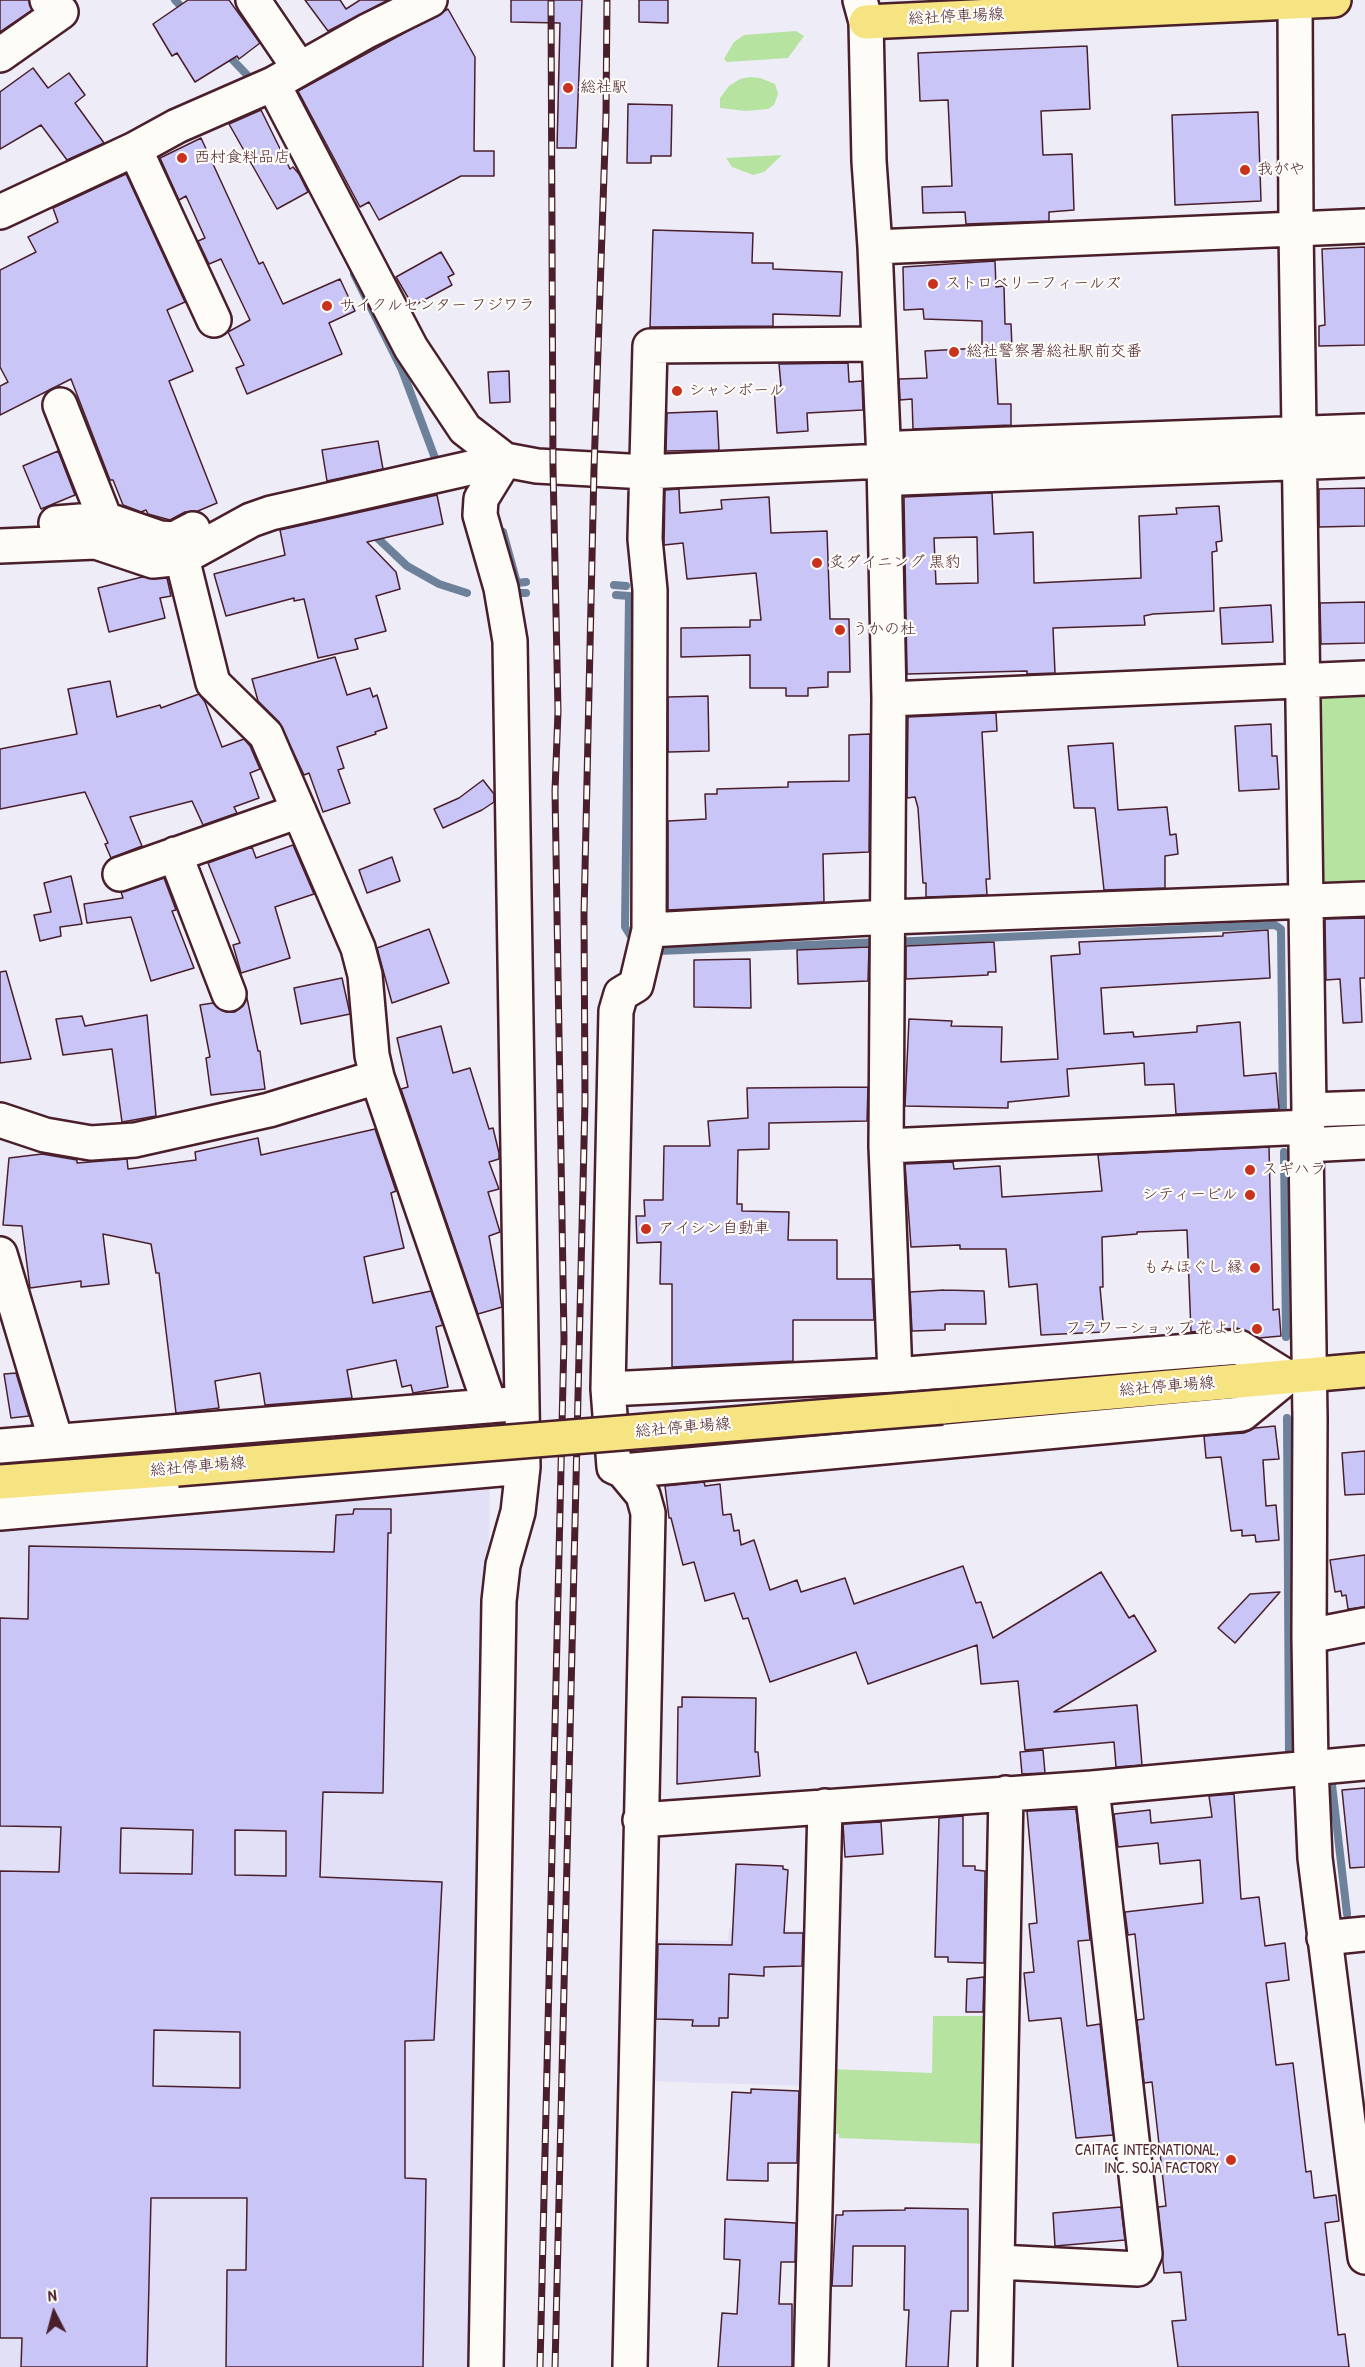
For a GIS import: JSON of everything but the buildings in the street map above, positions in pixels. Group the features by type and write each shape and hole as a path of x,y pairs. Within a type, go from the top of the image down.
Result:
{"main road":[{"name":"総社停車場線","path":"863,11 1334,0"},
{"name":"総社停車場線","path":"0,1482 942,1407 1365,1370"}],"street":[{"path":"0,55 61,12 47,0"},
{"path":"253,0 411,348 465,429 505,460"},
{"path":"0,212 286,76 430,0"},
{"path":"1295,1 1307,1127 1298,1376 1309,1636 1315,1858 1324,1938 1360,2175 1365,2257"},
{"path":"863,11 884,461 889,699 886,1146 895,1375"},
{"path":"135,149 214,320"},
{"path":"875,247 1365,226"},
{"path":"630,2367 648,1513 643,1495 623,1471 614,1467 608,1389 616,1011 621,994 636,985 649,930 650,590 645,539 650,346 879,344"},
{"path":"60,405 105,519"},
{"path":"1299,448 1365,431"},
{"path":"0,546 96,542 153,561 271,513 355,496 505,460 537,466 646,472 884,461 901,448 1299,448 1365,460"},
{"path":"505,460 480,499 480,515 501,588 510,641 506,1404"},
{"path":"178,549 257,497 279,492"},
{"path":"0,527 105,519 160,538 178,549 213,683 266,735 358,948 365,975 372,1055 377,1077 506,1404 523,1467 518,1512 502,1565 499,1600 486,2367"},
{"path":"889,699 1365,678"},
{"path":"120,874 299,811"},
{"path":"175,854 229,994"},
{"path":"649,930 889,930 1304,901 1365,899"},
{"path":"0,1120 45,1135 91,1143 135,1140 268,1110 377,1077"},
{"path":"886,1146 1307,1127 1365,1108"},
{"path":"1307,1127 1365,1142"},
{"path":"0,1254 56,1441"},
{"path":"608,1389 895,1375 1239,1347 1298,1376"},
{"path":"623,1471 1242,1414 1298,1376"},
{"path":"0,1446 506,1404"},
{"path":"0,1513 523,1467"},
{"path":"1309,1636 1365,1625"},
{"path":"640,1820 1092,1788 1365,1763"},
{"path":"998,2262 1138,2269 1145,2254 1092,1788"},
{"path":"995,2367 1006,1793"},
{"path":"811,2367 825,1806"},
{"path":"1324,1938 1365,1935"}],"shaded area":[{"path":"490,1483 475,2367 0,2367 0,1522"},
{"path":"729,1928 812,1931 808,2086 644,2081 648,1939 728,1941"}],"green space":[{"path":"796,31 804,36 788,58 727,62 724,59 734,42 744,35"},
{"path":"750,77 775,84 778,94 774,105 768,109 746,111 720,108 720,98 729,86 740,79"},
{"path":"782,155 764,172 753,175 732,167 726,158"},
{"path":"1365,693 1365,889 1332,891 1321,878 1318,700 1324,694"},
{"path":"933,2016 991,2016 987,2144 839,2138 839,2134 830,2134 831,2069 932,2073"}],"waterway":[{"path":"175,0 187,13"},
{"path":"225,52 252,80"},
{"path":"354,274 402,370 438,466"},
{"path":"371,532 407,566 439,584 467,593"},
{"path":"503,532 517,583 526,582"},
{"path":"614,585 626,586"},
{"path":"515,593 526,593"},
{"path":"616,595 629,596 625,927 630,935"},
{"path":"892,942 1275,925 1281,929 1283,1114"},
{"path":"658,951 880,942"},
{"path":"1329,1127 1365,1125"},
{"path":"1284,1152 1286,1337"},
{"path":"1287,1418 1289,1756"},
{"path":"1332,1785 1347,1914"}],"railway":[{"path":"540,2367 564,1339 555,791 558,711 553,467 551,0"},
{"path":"555,2367 585,1101 584,914 594,469 606,115 607,0"}],"place":[{"name":"総社駅","path":"568,88"},
{"name":"西村食料品店","path":"182,158"},
{"name":"我がや","path":"1245,170"},
{"name":"ストロベリーフィールズ","path":"933,284"},
{"name":"サイクルセンター フジワラ","path":"327,306"},
{"name":"総社警察署総社駅前交番","path":"954,352"},
{"name":"シャンボール","path":"677,391"},
{"name":"炙ダイニング 黒豹","path":"817,563"},
{"name":"うかの杜","path":"840,630"},
{"name":"スギハラ","path":"1250,1170"},
{"name":"シティービル","path":"1250,1195"},
{"name":"アイシン自動車","path":"646,1229"},
{"name":"もみほぐし 縁","path":"1255,1268"},
{"name":"フラワーショップ 花よし","path":"1257,1329"},
{"name":"CAITAC INTERNATIONAL, INC. SOJA FACTORY","path":"1231,2160"}]}
